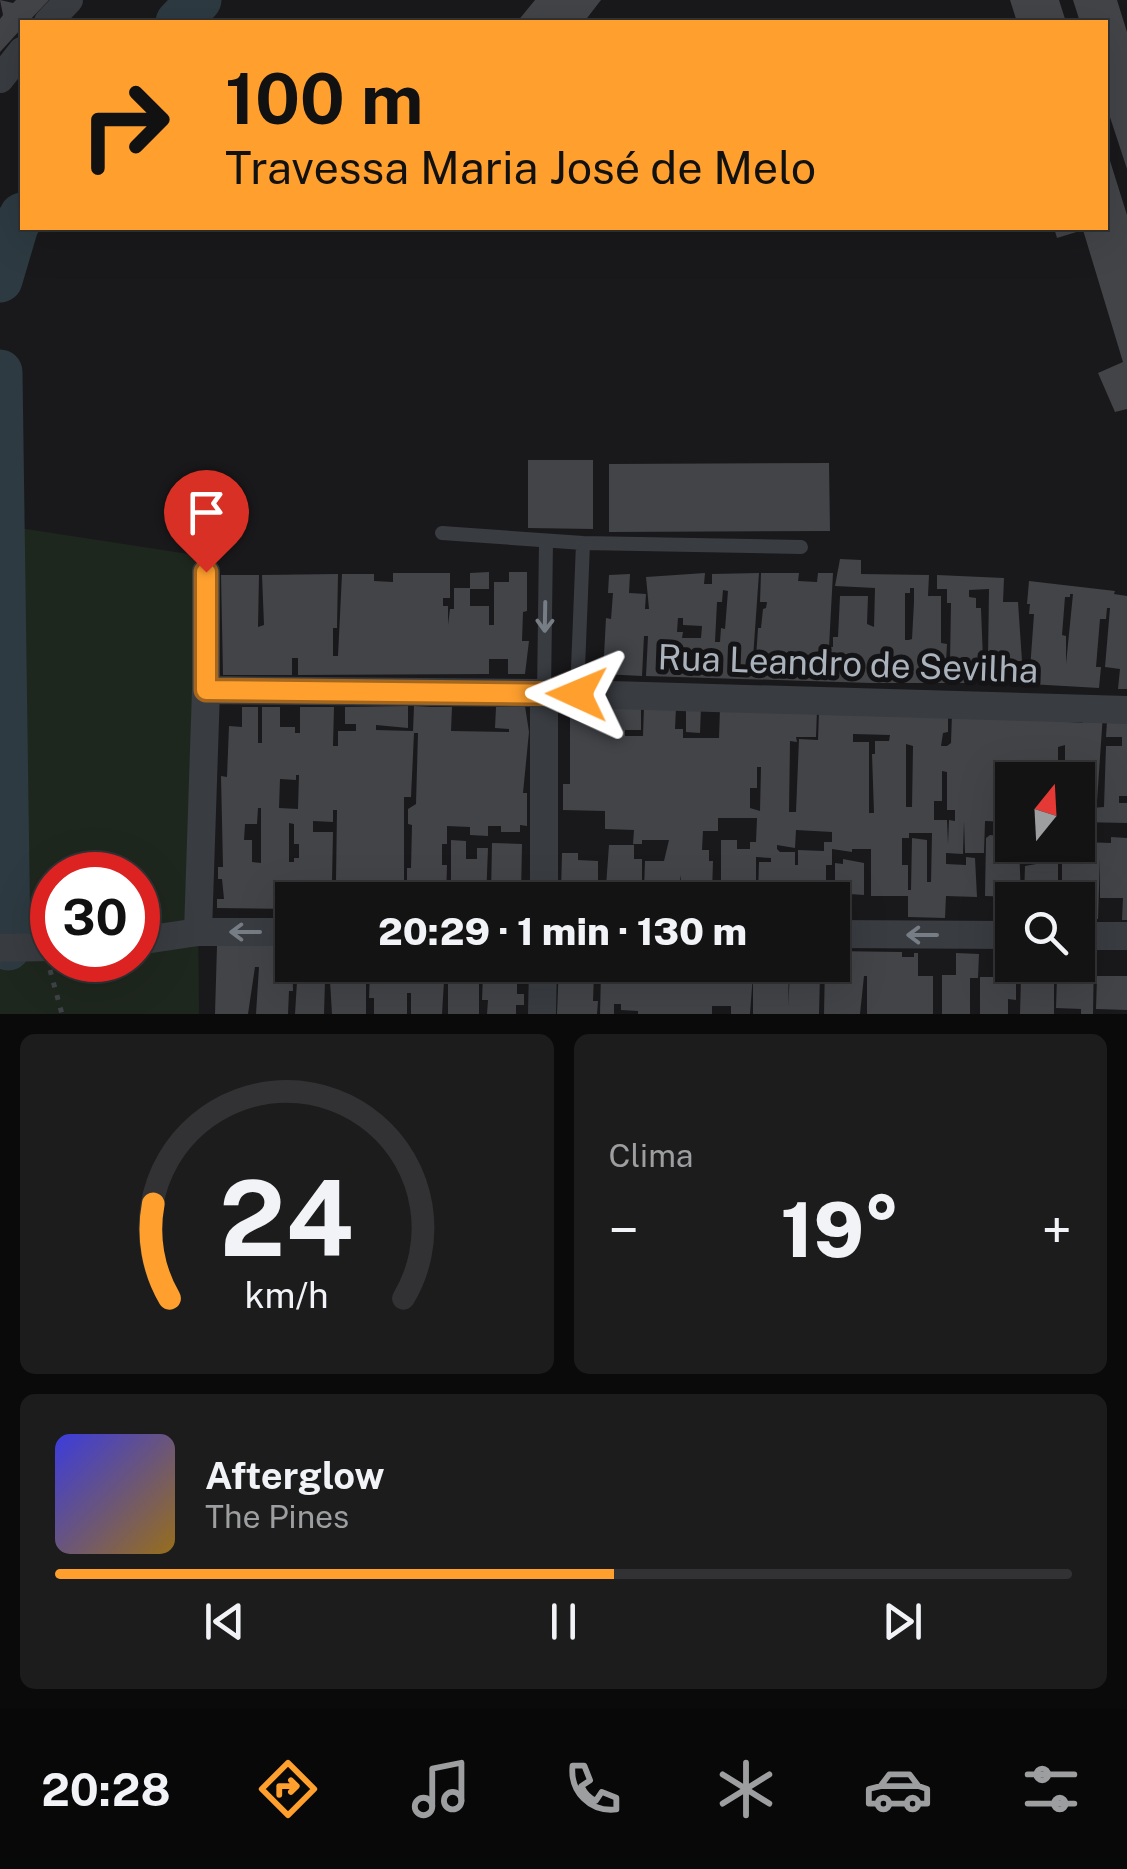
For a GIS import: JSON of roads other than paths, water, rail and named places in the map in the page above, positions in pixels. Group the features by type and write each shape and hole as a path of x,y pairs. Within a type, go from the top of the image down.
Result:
{"street":[{"path":"50,20 68,0"},
{"path":"0,79 20,54"},
{"path":"198,932 206,572"},
{"name":"Rua Leandro de Sevilha","path":"206,690 544,693 1127,710"},
{"path":"544,693 544,882"},
{"path":"160,938 198,932 275,932"},
{"path":"850,934 995,935"},
{"path":"1095,936 1127,936"},
{"path":"0,948 30,947"},
{"path":"542,1014 543,982"}],"lane":[{"path":"442,534 582,544 801,547"},
{"path":"544,693 546,541"},
{"path":"577,694 582,544"}],"waterway":[{"path":"180,20 199,0"},
{"path":"0,280 20,219"},
{"path":"0,372 8,948"}]}
